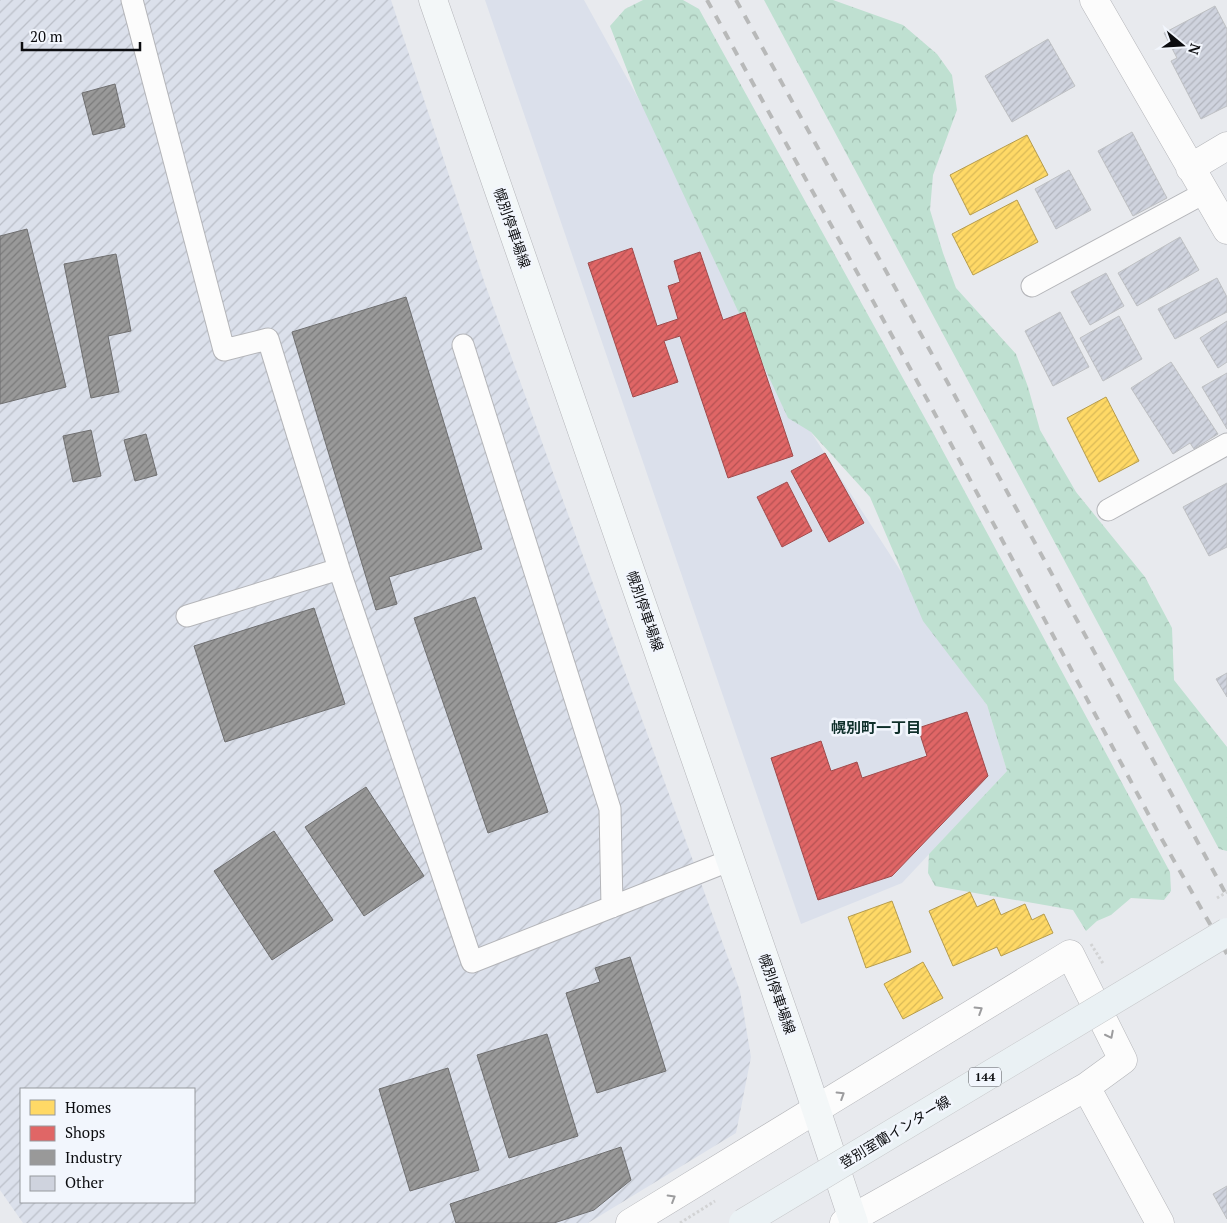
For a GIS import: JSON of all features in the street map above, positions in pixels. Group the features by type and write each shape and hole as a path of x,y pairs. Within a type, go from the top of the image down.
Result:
{"main road":[{"name":"幌別停車場線","path":"433,0 817,1110 850,1221"},
{"name":"登別室蘭インター線","path":"744,1223 1227,932"}],"street":[{"path":"1094,0 1227,230"},
{"path":"1190,168 1227,146"},
{"path":"630,1223 1070,954 1123,1060 1086,1087 850,1221"},
{"path":"1086,1087 1160,1223"}],"lane":[{"path":"132,0 224,350 268,339 339,569 472,962 731,860"},
{"path":"1032,286 1206,192"},
{"path":"462,345 610,810 612,908"},
{"path":"1108,510 1227,444"},
{"path":"187,616 339,569"}],"path":[{"path":"1090,944 1104,965"}],"shaded area":[{"path":"0,0 391,0 485,284 740,991 751,1057 736,1133 588,1223 23,1223 0,1190"},
{"path":"485,0 584,0 761,321 811,432 987,705 1007,771 902,883 801,924"}],"green space":[{"path":"643,0 683,0 699,9 931,429 1170,872 1171,891 1164,900 1131,898 1111,915 1097,921 1086,931 1073,910 935,886 928,873 929,854 1007,771 987,705 923,621 870,497 811,432 788,418 636,93 610,26 625,9"},
{"path":"764,0 833,0 903,25 937,54 952,75 957,110 933,175 930,210 943,253 956,288 1016,354 1028,387 1040,430 1076,492 1145,577 1172,628 1174,680 1227,747 1227,851 1219,849"}],"building: Homes":[{"path":"1027,135 1048,175 970,215 950,175"},
{"path":"1017,200 1038,242 973,275 952,234"},
{"path":"1106,397 1139,461 1099,482 1067,418"},
{"path":"970,892 977,907 994,899 1001,915 1025,904 1032,920 1044,914 1053,933 1001,956 997,947 953,966 929,911"},
{"path":"892,901 911,952 866,968 848,917"},
{"path":"923,962 943,998 903,1019 884,984"}],"building: Shops":[{"path":"632,248 657,326 678,319 668,286 680,282 674,261 700,252 723,320 745,312 793,456 728,478 680,336 664,341 678,382 633,397 588,263"},
{"path":"825,453 864,523 829,542 791,471"},
{"path":"787,482 812,531 782,547 757,497"},
{"path":"967,712 988,776 892,876 818,900 771,758 821,741 831,771 857,762 862,778 927,756 918,728"}],"building: Industry":[{"path":"115,84 125,127 93,135 82,93"},
{"path":"27,229 66,387 0,404 0,236"},
{"path":"116,254 131,331 108,336 119,392 91,398 64,264"},
{"path":"406,297 482,549 389,577 397,604 376,610 292,332"},
{"path":"91,430 101,476 73,482 63,436"},
{"path":"146,434 157,475 135,481 124,440"},
{"path":"475,597 548,812 488,833 414,618"},
{"path":"314,608 345,704 225,742 194,646"},
{"path":"366,787 424,876 364,916 305,827"},
{"path":"274,831 333,920 272,960 214,871"},
{"path":"630,957 666,1071 597,1093 566,993 600,982 595,968"},
{"path":"547,1034 578,1136 509,1158 477,1055"},
{"path":"448,1068 479,1170 410,1191 379,1089"},
{"path":"621,1147 631,1180 594,1210 554,1223 456,1223 450,1204"}],"building: Other":[{"path":"1215,6 1227,29 1227,106 1201,119 1171,61 1177,58 1164,33"},
{"path":"1048,39 1075,86 1012,122 985,76"},
{"path":"1132,132 1167,198 1133,216 1098,151"},
{"path":"1069,170 1091,210 1056,229 1035,189"},
{"path":"1180,237 1199,270 1137,306 1118,273"},
{"path":"1106,273 1124,306 1090,325 1071,292"},
{"path":"1217,278 1227,297 1227,312 1175,339 1158,309"},
{"path":"1060,312 1089,367 1053,386 1025,331"},
{"path":"1119,316 1142,359 1103,381 1080,338"},
{"path":"1227,321 1227,362 1218,368 1200,338"},
{"path":"1171,362 1218,434 1194,449 1190,443 1173,454 1131,388"},
{"path":"1227,373 1227,429 1202,387"},
{"path":"1227,483 1227,547 1209,556 1183,507"},
{"path":"1227,673 1227,697 1216,679"},
{"path":"1227,1186 1227,1219 1213,1194"}],"railway":[{"path":"707,0 928,401 1160,836 1227,954"},
{"path":"736,0 949,385 1227,896"}],"district":[{"name":"幌別町一丁目","path":"876,728"}]}
